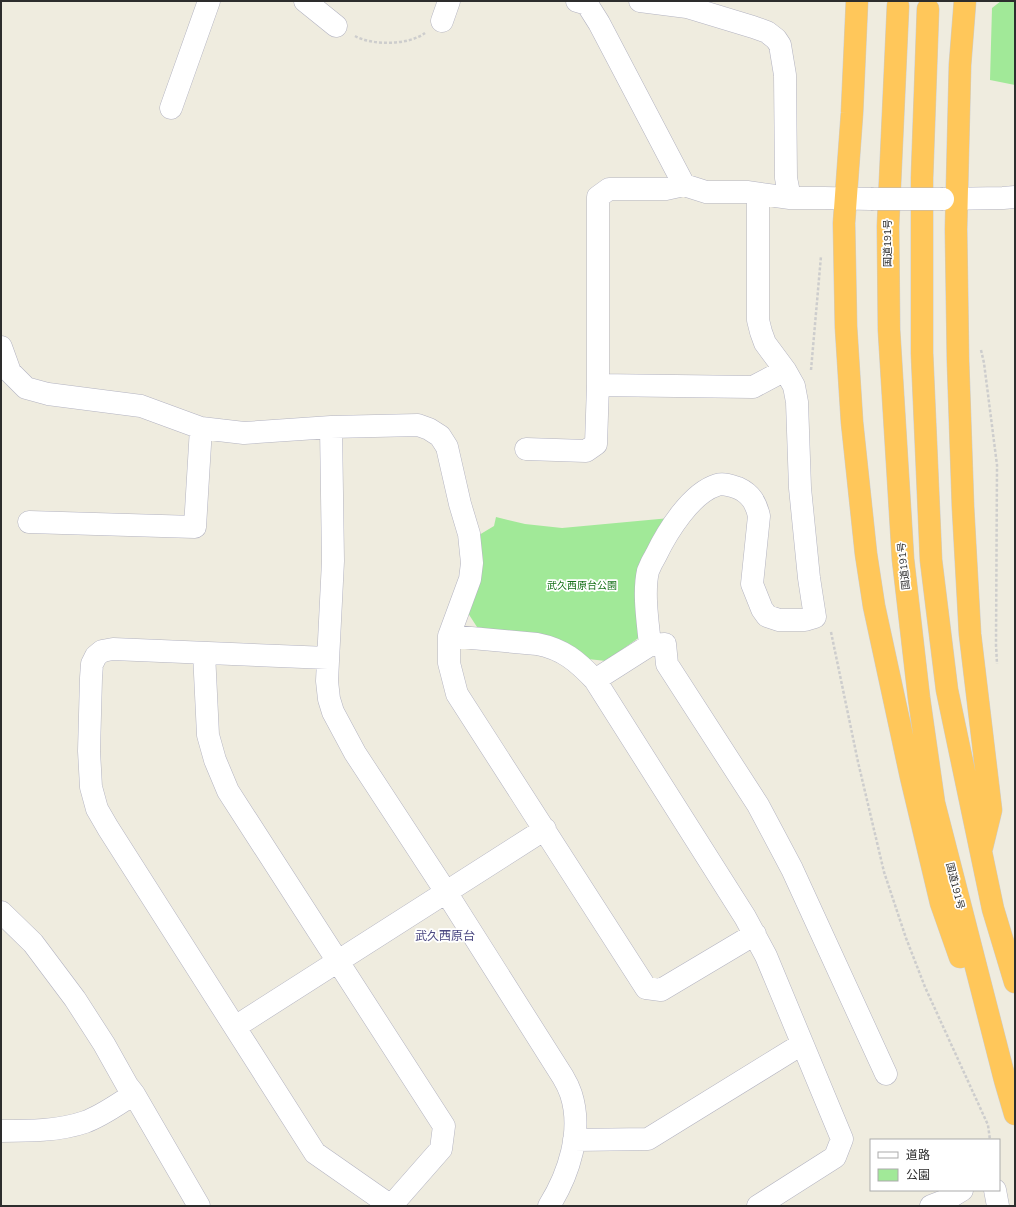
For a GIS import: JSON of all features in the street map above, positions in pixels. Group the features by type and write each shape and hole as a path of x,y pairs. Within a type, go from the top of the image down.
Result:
{"highway":[{"path":"856,1 852,113 844,223 846,327 852,422 866,554 874,606 911,777 941,903 1005,1080"},
{"path":"965,1 950,199 956,229 958,361 963,507 970,634 991,810 981,854"},
{"name":"国道191号","path":"898,6 889,178 888,242 889,330 903,558 918,690 934,803 1015,1114"},
{"path":"928,9 922,178 922,345 931,560 947,690 993,909 1015,982"}],"street":[{"path":"171,108 209,1"},
{"path":"305,1 336,26"},
{"path":"442,21 449,1"},
{"path":"640,1 687,7 767,32 776,39 780,46 785,75 786,178 790,198"},
{"path":"585,2 599,23 684,185"},
{"path":"526,449 586,451 596,444 598,386 598,197 609,189 666,189 684,185 706,192 747,192 790,198 846,198 871,200 1015,197"},
{"path":"650,645 647,602 648,571 666,535 680,515 702,493 718,485 726,485 748,494 754,501 757,509 759,516 752,584 762,609 767,616 779,620 805,620 815,617 809,578 800,488 797,402 794,386 785,370 765,343 758,320 758,194"},
{"path":"1,347 10,372 26,388 48,394 141,406 201,428 244,433 331,427 418,425 429,429 440,436 447,447 460,504 469,534 472,562 470,580 449,636 449,662 457,694 646,988 661,990 755,934"},
{"path":"598,386 753,387 785,370"},
{"path":"331,427 332,561 327,682 329,699 333,712 343,733 355,753 446,892 571,1092 575,1118 574,1140 569,1164 557,1192 549,1206"},
{"path":"30,522 195,527 201,428"},
{"path":"449,636 548,646 569,656 595,680 755,934 766,956 842,1139 835,1156 758,1206"},
{"path":"595,680 650,645 665,644 668,664 758,805 792,869 886,1074"},
{"path":"204,653 208,734 215,760 228,791 444,1126 441,1149 391,1206 315,1154 108,828 97,809 91,787 89,752 92,664 96,656 102,651 113,648 328,658"},
{"path":"235,1027 545,830"},
{"path":"1,912 33,943 93,1025 199,1206"},
{"path":"574,1140 648,1139 802,1044"},
{"path":"1,1131 47,1129 85,1122 134,1094"},
{"path":"931,1206 944,1201 960,1191"},
{"path":"995,1191 998,1206"}],"path":[{"path":"336,26 362,40 386,43 411,41 420,37 442,21"},
{"path":"811,371 821,255"},
{"path":"980,344 984,363 997,465 996,645 998,669"},
{"path":"830,626 858,762 884,872 906,938 923,980 988,1125 990,1139"}],"green space":[{"path":"1001,1 1015,1 1015,85 990,80 992,8"},
{"name":"武久西原台公園","path":"496,517 525,524 562,528 670,518 644,634 606,661 588,659 544,637 477,627 466,610 479,535 494,526"}],"district":[{"name":"武久西原台","path":"445,936"}]}
